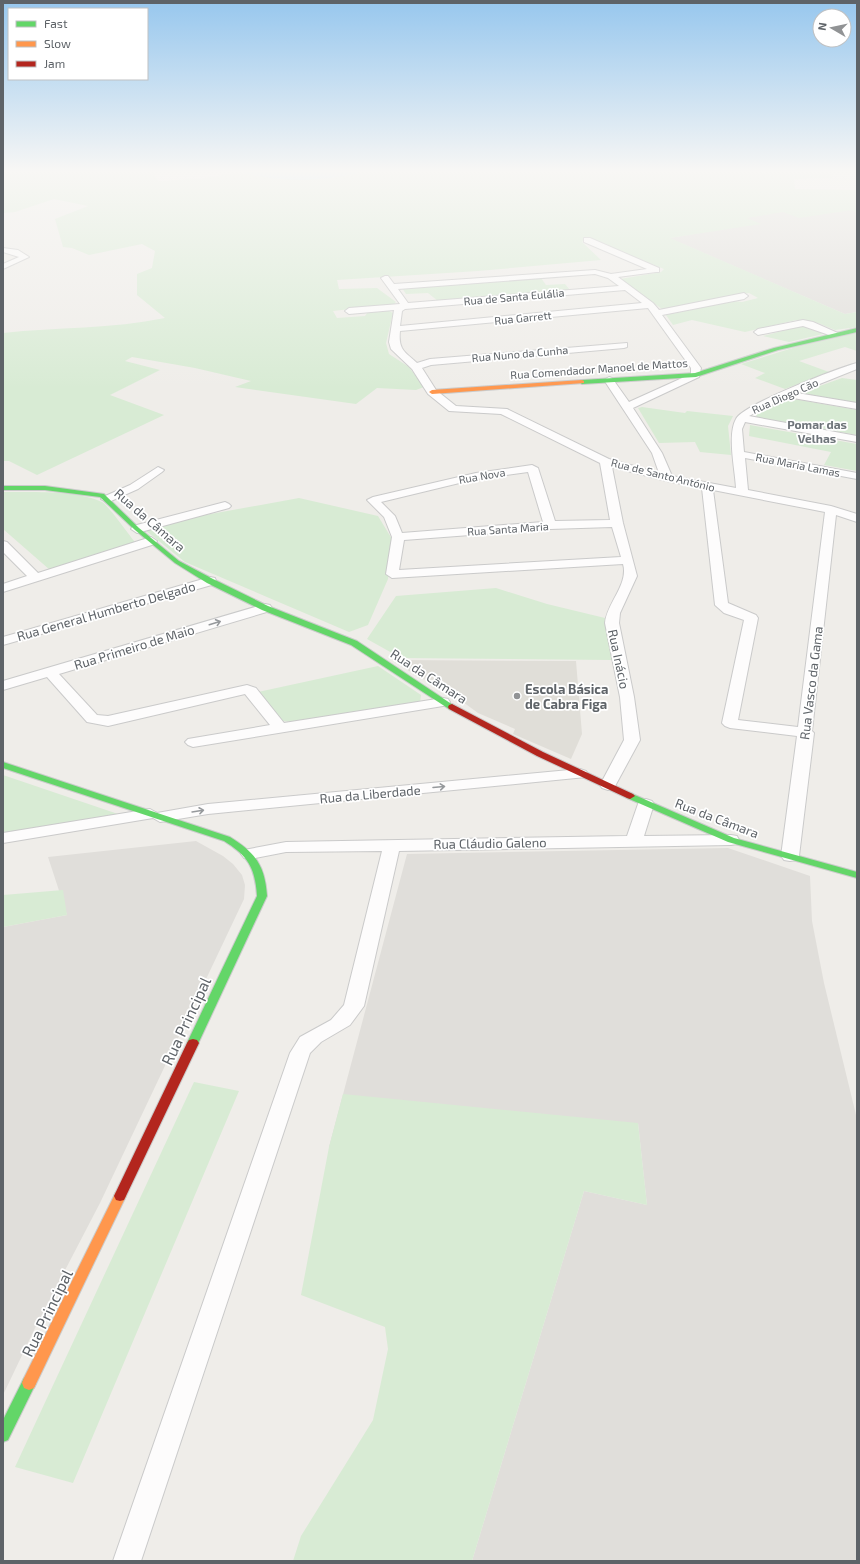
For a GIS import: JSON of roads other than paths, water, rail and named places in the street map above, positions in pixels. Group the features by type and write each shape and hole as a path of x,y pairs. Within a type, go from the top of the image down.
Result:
{"street":[{"path":"392,287 595,272 611,276 656,270 594,243"},
{"path":"3,250 15,252 25,257 3,267"},
{"path":"611,276 625,288 650,305 696,368 696,375 627,407"},
{"path":"385,278 404,302 404,306 398,310 394,342 396,349 416,367 432,392"},
{"name":"Rua de Santa Eulália","path":"349,311 625,288"},
{"path":"657,313 744,296"},
{"name":"Rua Garrett","path":"396,329 650,305"},
{"path":"537,316 547,323"},
{"path":"491,321 501,331"},
{"path":"758,332 803,323 810,324 835,334"},
{"name":"Rua Comendador Manoel de Mattos","path":"432,392 696,375 719,366 835,334 857,330"},
{"name":"Rua Nuno da Cunha","path":"416,367 430,362 624,344"},
{"name":"Rua Diogo Cão","path":"742,493 737,429 741,418 749,411 786,394 857,366"},
{"path":"837,374 857,376"},
{"path":"609,380 657,453 667,478"},
{"name":"Rua de Santo António","path":"432,392 453,409 503,412 565,440 605,461 667,478 831,510 857,518"},
{"path":"786,394 857,406"},
{"path":"741,418 857,439"},
{"name":"Rua Maria Lamas","path":"740,454 857,476"},
{"name":"Rua Inácio","path":"605,461 617,523 630,567 631,576 614,613 612,623 627,697 632,740 608,785"},
{"name":"Rua Nova","path":"398,536 389,516 373,500 476,476 532,468 550,525"},
{"path":"107,499 134,487 158,470"},
{"path":"707,486 722,605 729,610 751,618 730,722 806,733"},
{"name":"Rua da Câmara","path":"3,488 45,488 102,495 137,529 177,562 210,582 264,608 354,643 443,702 490,729 580,774 731,840 857,875"},
{"path":"137,529 225,506"},
{"name":"Rua Vasco da Gama","path":"790,856 806,733 831,510"},
{"name":"Rua Santa Maria","path":"398,536 550,525 617,523"},
{"path":"398,536 392,574 628,560"},
{"path":"3,588 151,541"},
{"path":"3,545 36,578"},
{"name":"Rua General Humberto Delgado","path":"3,641 210,582"},
{"name":"Rua Primeiro de Maio","path":"3,686 264,608"},
{"path":"50,672 92,719 108,721 247,689 251,691 280,728"},
{"path":"193,742 443,702"},
{"name":"Rua Principal","path":"3,765 155,816 219,835 236,844 250,854 259,871 262,883 262,896 162,1110 3,1435"},
{"name":"Rua da Liberdade","path":"3,838 208,809 580,774"},
{"path":"634,840 646,804"},
{"name":"Rua Cláudio Galeno","path":"250,854 286,847 634,840 731,840"},
{"path":"126,1561 300,1053 307,1042 348,1017 354,1006 392,845"}],"place":[{"name":"Escola Básica de Cabra Figa","path":"517,696"}],"district":[{"name":"Pomar das Velhas","path":"817,432"}]}
